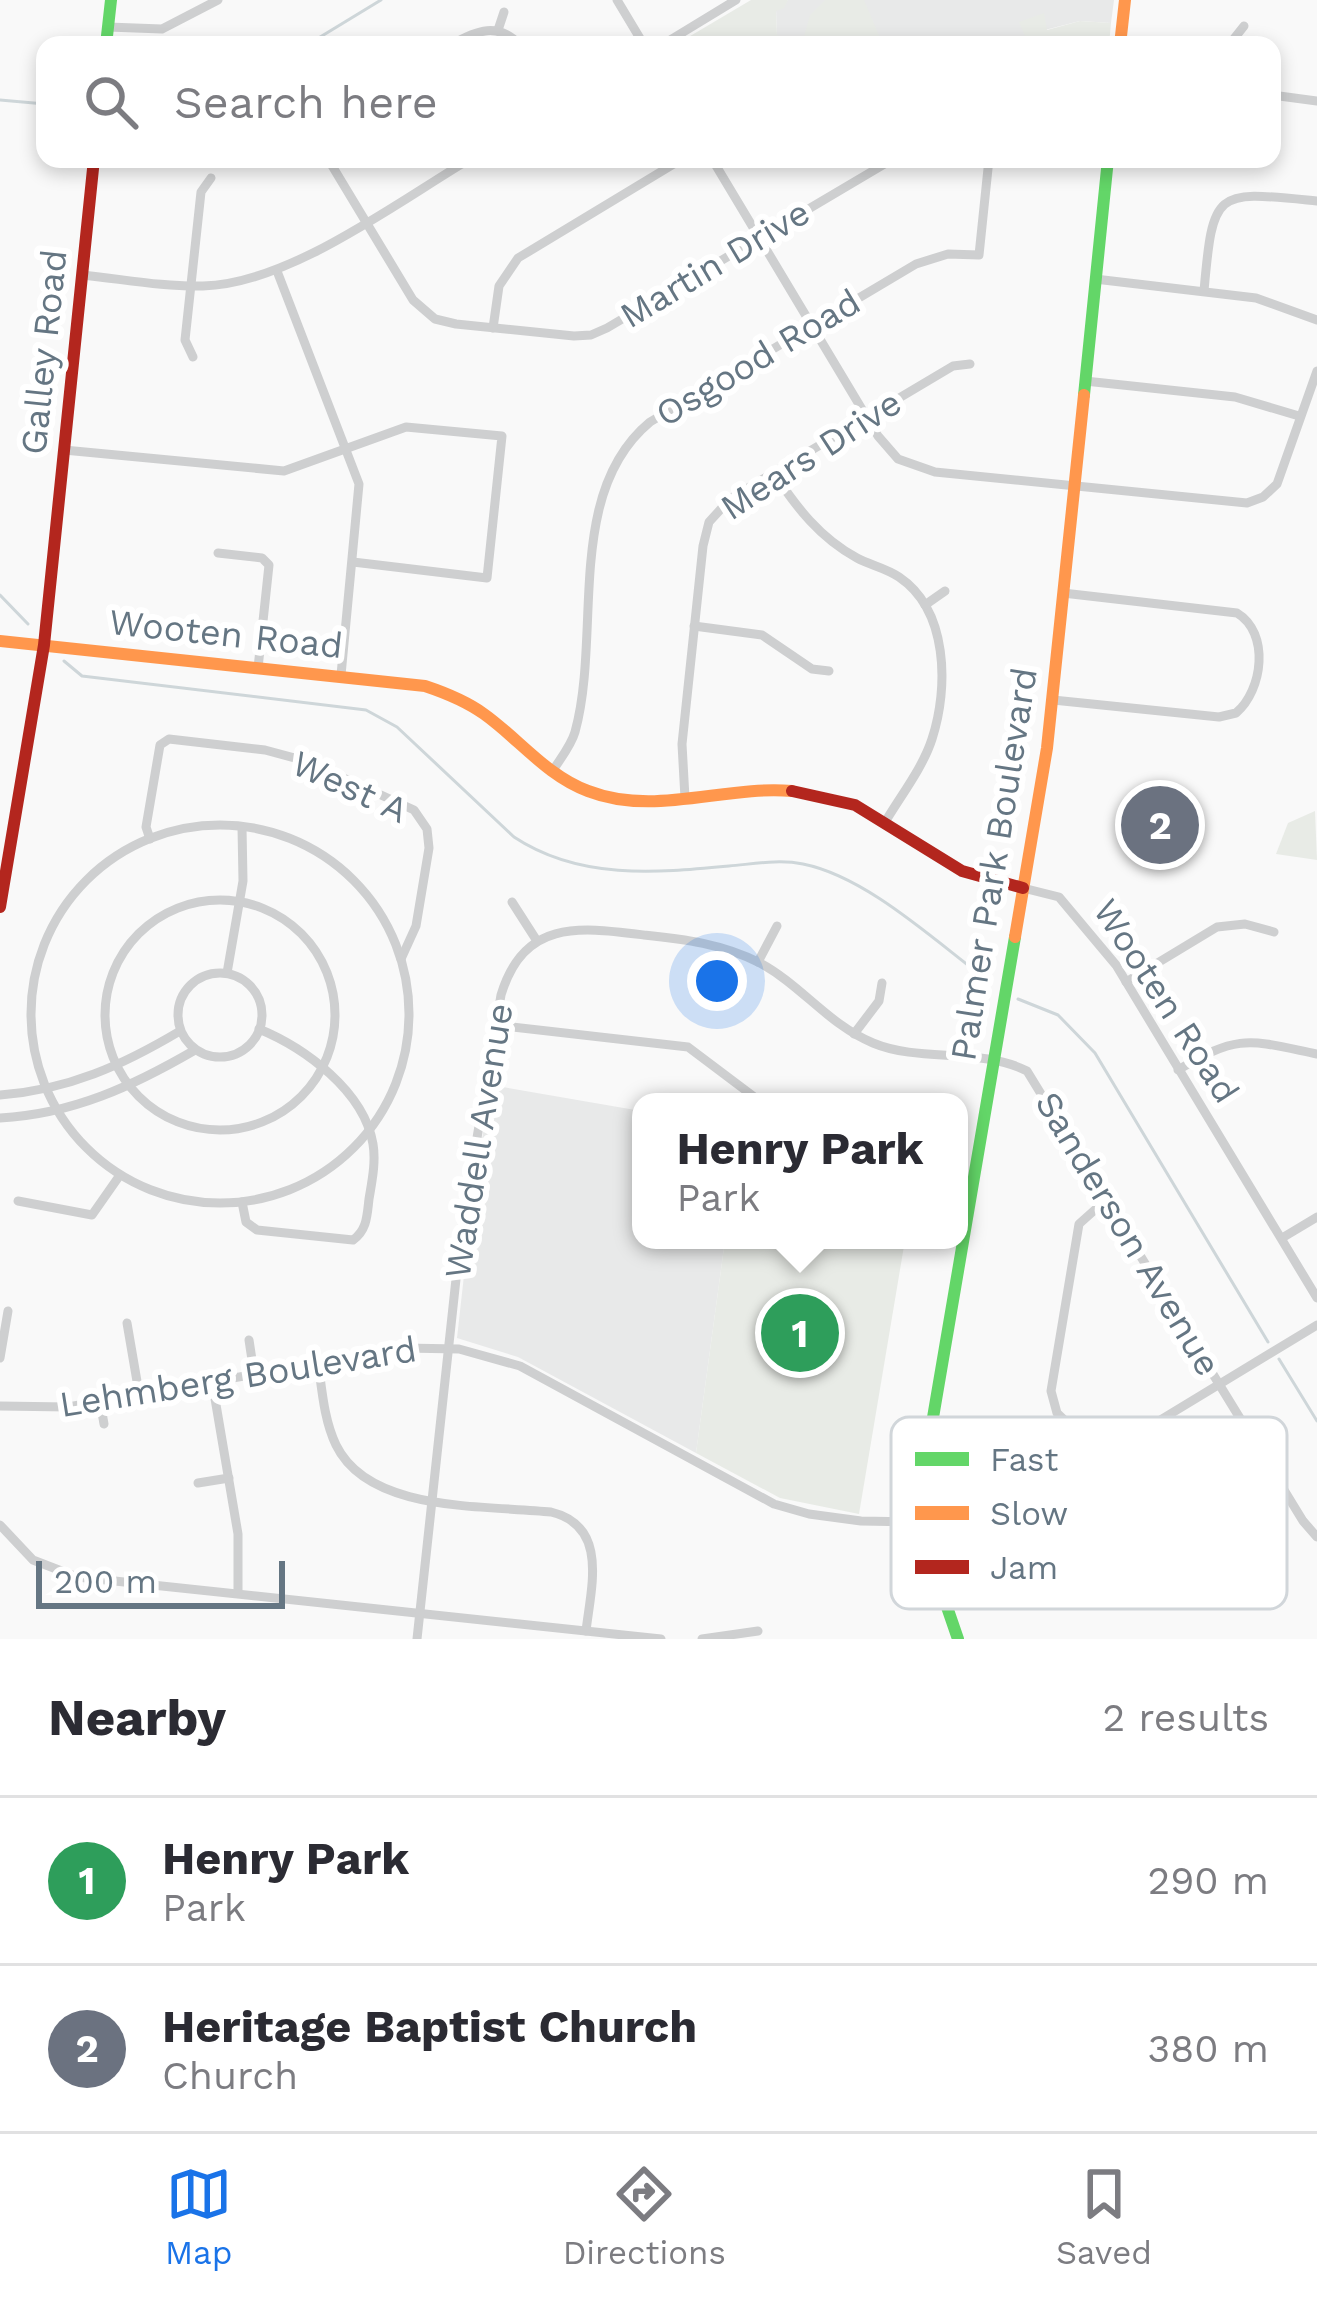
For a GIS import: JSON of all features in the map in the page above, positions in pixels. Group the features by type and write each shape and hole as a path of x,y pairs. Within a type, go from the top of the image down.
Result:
{"main road":[{"path":"107,36 111,0"},
{"path":"1121,36 1125,0"},
{"name":"Galley Road","path":"0,907 44,645 93,168"},
{"name":"Palmer Park Boulevard","path":"968,1210 1053,700 1107,168"},
{"name":"Wooten Road","path":"0,641 408,683 462,699 493,719 552,772 592,793 656,801 767,790 843,799 886,819 958,870 1023,888"},
{"name":"Palmer Park Boulevard","path":"932,1417 961,1249"},
{"name":"Palmer Park Boulevard","path":"946,1609 958,1639"}],"street":[{"path":"108,27 162,29 218,0"},
{"path":"617,0 639,36"},
{"path":"677,36 736,0"},
{"path":"498,30 504,12"},
{"path":"1236,36 1244,26"},
{"path":"468,36 498,30 507,36"},
{"path":"1281,96 1317,100"},
{"name":"Martin Drive","path":"333,168 420,309 444,322 591,335 878,168"},
{"path":"82,275 191,286 229,284 278,271 455,168"},
{"path":"493,328 499,286 518,257 667,168"},
{"path":"718,168 866,418 898,459 923,470 1234,503 1256,501 1277,484 1317,371"},
{"name":"Osgood Road","path":"552,772 575,734 601,498 617,457 650,422 928,258 979,255 988,168"},
{"path":"193,356 185,340 201,192 211,178"},
{"path":"1204,291 1209,227 1226,201 1244,194 1317,201"},
{"path":"278,271 360,493 341,675"},
{"path":"1095,280 1270,300 1317,320"},
{"name":"Mears Drive","path":"686,798 682,744 709,522 731,498 953,366 970,364"},
{"path":"1085,381 1235,397 1299,416"},
{"path":"64,450 284,471 406,427 502,436 487,578 353,562"},
{"path":"774,472 794,504 829,539 899,577 926,605 937,628 941,652 934,729 928,748 886,819"},
{"path":"218,553 262,558 269,565 258,668"},
{"path":"926,605 945,591"},
{"path":"1053,700 1219,717 1242,709 1252,697 1257,665 1257,636 1250,621 1228,611 1063,593"},
{"path":"1250,621 1263,612"},
{"path":"694,626 762,635 812,669 829,671"},
{"path":"1242,709 1254,722"},
{"name":"West A","path":"151,839 146,827 160,745 170,739 279,753 328,769 405,805 423,822 429,848 416,926 401,959"},
{"path":"192,827 242,827 298,842 344,872 377,910 401,959 409,1003 407,1041 398,1079 370,1130 312,1179 242,1202 185,1201 120,1175 84,1146 46,1089 35,1053 31,1004 41,953 61,902 100,869 151,839 192,827"},
{"path":"227,973 240,901 242,827"},
{"name":"Wooten Road","path":"1023,888 1052,893 1065,903 1126,982 1317,1298"},
{"path":"205,901 240,901 272,912 292,926 321,960 331,986 334,1033 323,1066 290,1106 260,1123 214,1129 179,1122 154,1109 117,1067 106,1034 110,982 124,952 147,926 171,911 205,901"},
{"path":"512,902 538,941"},
{"path":"1126,982 1226,924 1274,932"},
{"path":"758,962 777,926"},
{"name":"Sanderson Avenue","path":"538,941 566,930 599,929 697,941 758,962 854,1034 889,1049 1019,1067 1032,1076 1239,1417"},
{"name":"Waddell Avenue","path":"417,1639 466,1196 495,1025 508,972 521,953 538,941"},
{"path":"227,973 244,980 258,997 259,1029 251,1043 234,1055 213,1057 195,1050 180,1031 178,1009 185,990 204,976 227,973"},
{"path":"854,1034 879,1001 882,983"},
{"path":"495,1025 688,1047 749,1093"},
{"path":"242,1202 246,1222 256,1230 353,1240 365,1225 373,1174 370,1130 323,1066 259,1029"},
{"path":"0,1095 46,1089 117,1067 180,1031"},
{"path":"1178,1070 1223,1045 1242,1041 1317,1054"},
{"path":"0,1118 56,1110 130,1087 195,1050"},
{"path":"18,1201 92,1215 120,1175"},
{"path":"1062,1417 1052,1378 1076,1235 1085,1216 1107,1199"},
{"path":"181,1216 185,1201"},
{"path":"1282,1238 1317,1217"},
{"path":"0,1358 8,1311"},
{"path":"127,1322 139,1393"},
{"path":"1165,1417 1317,1324"},
{"path":"249,1340 254,1373"},
{"name":"Lehmberg Boulevard","path":"0,1406 52,1408 404,1348 448,1347 499,1357 795,1511 891,1522"},
{"path":"318,1362 331,1432 353,1470 385,1491 551,1512 577,1525 589,1539 594,1561 586,1631"},
{"path":"212,1381 239,1546 238,1594"},
{"path":"561,1404 569,1391"},
{"path":"100,1401 104,1424"},
{"path":"198,1484 229,1478"},
{"path":"725,1495 734,1482"},
{"name":"Sanderson Avenue","path":"1287,1492 1317,1537"},
{"path":"0,1525 33,1560 65,1575 661,1639"},
{"path":"702,1639 758,1631"}],"shaded area":[{"path":"751,0 788,0 776,11 780,36 690,36"},
{"path":"788,0 1114,0 1111,23 1080,21 1025,36 777,36 776,10"},
{"path":"825,0 864,0 879,36 804,36 810,15"},
{"path":"1044,13 1047,30 1080,21 1111,23 1110,36 1025,36 1019,22"},
{"path":"1315,811 1317,860 1276,854 1288,823"},
{"path":"491,1085 632,1109 632,1249 724,1249 696,1453 518,1357 457,1338"},
{"path":"724,1249 903,1249 859,1514 780,1498 696,1453"}],"waterway":[{"path":"322,36 381,0"},
{"path":"0,100 36,103"},
{"path":"0,595 28,624"},
{"path":"64,661 82,676 366,710 397,727 514,837 539,851 565,861 618,870 775,862 828,871 877,897 990,982"},
{"path":"1018,999 1058,1015 1095,1053 1268,1342"},
{"path":"1279,1359 1317,1421"}],"traffic: fast":[{"path":"107,36 111,0"},
{"path":"1084,395 1107,168"},
{"path":"968,1212 1015,937"},
{"path":"933,1417 962,1249"},
{"path":"948,1609 958,1639"}],"traffic: slow":[{"path":"1121,36 1125,0"},
{"path":"1015,937 1047,748 1084,395"},
{"path":"0,641 425,686 477,709 573,784 613,798 664,801 792,791"}],"traffic: jam":[{"path":"0,907 44,645 93,168"},
{"path":"792,791 855,805 962,871 1023,888"}],"place":[{"name":"Heritage Baptist Church","path":"1160,825"},
{"name":"Henry Park","path":"800,1333"}]}
